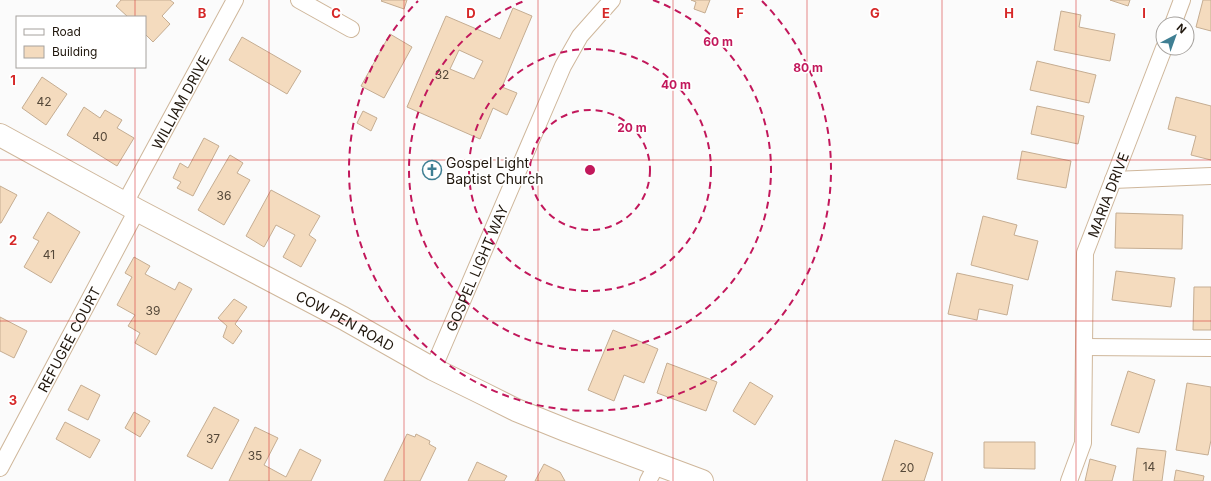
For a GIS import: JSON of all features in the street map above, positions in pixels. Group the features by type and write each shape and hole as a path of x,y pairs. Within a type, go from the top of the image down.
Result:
{"main road":[{"name":"COW PEN ROAD","path":"0,135 343,318 433,369 516,410 574,433 653,472 702,481"}],"street":[{"name":"WILLIAM DRIVE","path":"131,206 235,0"},
{"path":"299,0 351,28"},
{"name":"GOSPEL LIGHT WAY","path":"433,369 563,66 580,36 612,0"},
{"path":"1176,16 1182,0"},
{"name":"MARIA DRIVE","path":"1069,481 1083,443 1086,253 1161,56"},
{"path":"1113,180 1211,176"},
{"name":"REFUGEE COURT","path":"0,468 131,206"},
{"path":"1084,347 1211,348"}],"building":[{"path":"121,0 170,0 174,3 162,16 170,24 153,42 146,35 146,16 127,16 116,6"},
{"path":"407,0 404,9 381,1"},
{"path":"691,0 710,0 705,13 694,9 696,2"},
{"path":"1110,0 1130,0 1128,6"},
{"path":"1203,0 1211,0 1211,31 1196,27"},
{"path":"513,8 532,16 502,87 517,93 507,115 493,108 480,139 407,107 446,16 500,39","holes":["459,50 483,61 474,79 450,69"]},
{"path":"1061,11 1081,15 1079,27 1115,34 1110,61 1054,50"},
{"path":"390,34 412,47 384,98 361,86"},
{"path":"242,37 301,71 287,94 229,60"},
{"path":"1037,61 1096,75 1089,103 1030,90"},
{"path":"42,77 67,94 46,125 22,108"},
{"path":"1176,97 1211,106 1211,160 1191,155 1196,136 1168,129"},
{"path":"1037,106 1084,116 1078,144 1031,134"},
{"path":"84,107 100,118 105,110 122,120 117,128 134,138 117,166 67,135"},
{"path":"363,111 377,118 371,131 357,123"},
{"path":"204,138 219,146 193,196 177,188 181,182 173,178 180,163 188,168"},
{"path":"1022,151 1071,161 1066,188 1017,179"},
{"path":"230,155 243,163 237,173 250,180 224,225 198,210"},
{"path":"0,186 17,195 1,223 0,223"},
{"path":"271,190 320,216 309,235 316,240 301,267 283,257 295,235 276,225 264,247 246,236"},
{"path":"48,212 80,232 51,283 24,267 39,241 33,238"},
{"path":"1116,213 1183,215 1182,249 1115,248"},
{"path":"983,216 1017,225 1014,235 1038,241 1028,280 971,265"},
{"path":"134,257 150,266 145,274 175,290 179,282 192,289 156,355 135,343 140,333 128,326 135,315 117,305 132,277 125,273"},
{"path":"1116,271 1175,278 1171,307 1112,300"},
{"path":"957,273 1013,285 1007,315 979,309 977,320 948,314"},
{"path":"1194,287 1211,287 1211,330 1193,330"},
{"path":"234,299 247,307 235,324 242,331 233,344 223,337 227,326 218,318"},
{"path":"0,317 27,331 14,358 0,351"},
{"path":"613,330 658,349 644,383 624,375 614,401 588,390"},
{"path":"667,363 717,382 706,411 657,393"},
{"path":"1128,371 1155,380 1139,433 1111,425"},
{"path":"750,382 773,396 755,425 733,411"},
{"path":"1187,383 1211,387 1211,440 1208,455 1176,450"},
{"path":"81,385 100,395 88,420 68,410"},
{"path":"214,407 239,420 212,469 187,456"},
{"path":"134,412 150,421 140,437 125,428"},
{"path":"65,422 100,440 90,458 56,439"},
{"path":"255,427 278,438 264,465 286,477 300,449 321,460 311,481 229,481"},
{"path":"407,434 415,437 416,434 430,441 429,444 436,448 420,481 384,481"},
{"path":"895,440 933,453 924,481 882,481"},
{"path":"984,442 1035,442 1035,469 984,468"},
{"path":"1137,448 1166,451 1162,481 1133,481"},
{"path":"1090,459 1116,466 1112,481 1085,481"},
{"path":"477,462 507,476 504,481 468,481"},
{"path":"544,464 560,472 565,481 535,481"},
{"path":"1176,470 1204,476 1203,481 1174,481"}],"place":[{"name":"Gospel Light Baptist Church","path":"432,170"}]}
